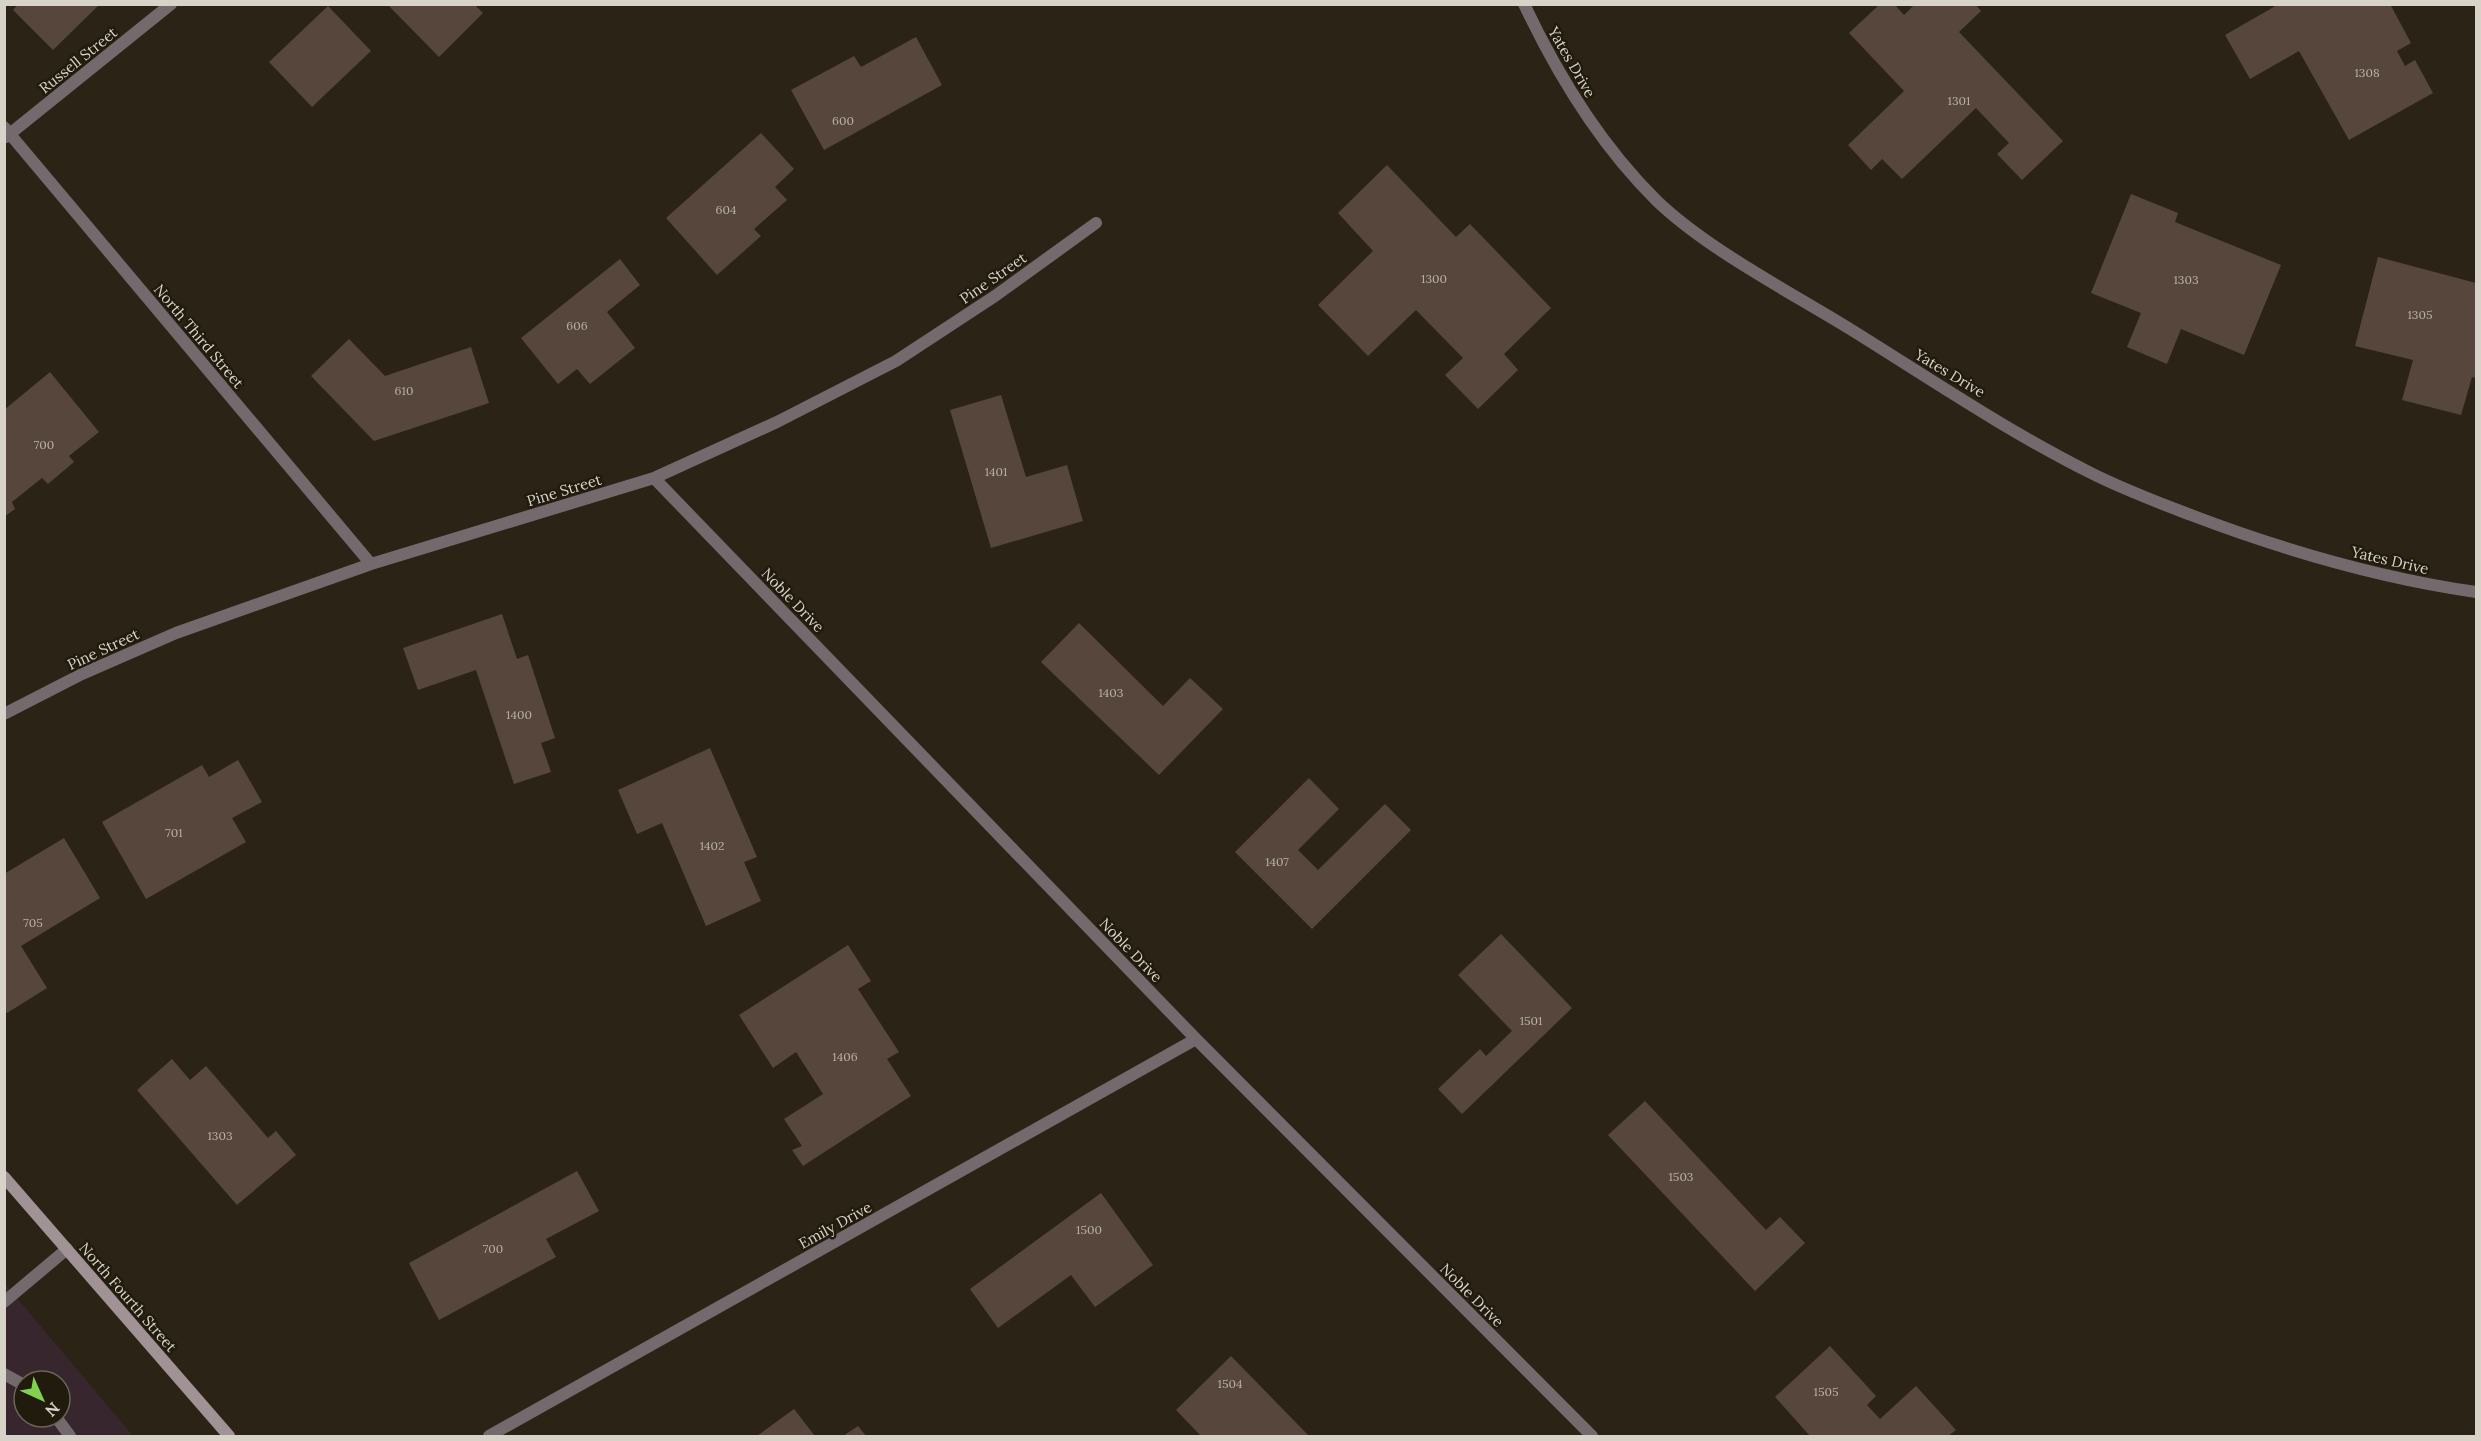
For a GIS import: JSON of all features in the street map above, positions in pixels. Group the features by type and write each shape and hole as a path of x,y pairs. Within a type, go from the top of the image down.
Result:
{"main road":[{"name":"North Fourth Street","path":"4,1177 229,1437"}],"street":[{"name":"Russell Street","path":"6,133 171,4"},
{"name":"Yates Drive","path":"1524,4 1540,39 1588,118 1633,177 1660,204 1695,232 1765,278 2005,424 2089,472 2126,489 2236,532 2322,559 2442,587 2476,592"},
{"name":"North Third Street","path":"6,133 371,564"},
{"name":"Pine Street","path":"4,714 82,674 176,633 371,564 654,478 777,422 896,361 995,296 1096,223"},
{"name":"Noble Drive","path":"654,478 1196,1039 1592,1437"},
{"name":"Emily Drive","path":"489,1437 1196,1039"},
{"path":"4,1302 67,1249"}],"shaded area":[{"path":"5,1284 133,1436 5,1436"}],"building":[{"path":"18,4 100,4 53,50 13,10"},
{"path":"387,4 474,4 483,13 439,57"},
{"path":"1880,4 1894,4 1904,15 1915,4 1975,4 1981,11 1959,32 2063,141 2022,180 1997,154 2009,143 1976,108 1902,179 1882,159 1871,170 1848,145 1904,91 1849,33"},
{"path":"2279,4 2390,4 2411,43 2397,51 2405,66 2415,60 2433,93 2349,140 2299,51 2250,79 2225,35"},
{"path":"328,6 371,51 312,107 269,62"},
{"path":"916,37 942,85 824,150 791,90 854,56 861,67"},
{"path":"761,133 794,169 775,187 787,200 754,229 761,236 717,275 666,218"},
{"path":"1387,165 1456,237 1470,224 1551,308 1504,354 1518,370 1478,409 1445,375 1463,358 1416,310 1368,356 1318,305 1373,251 1338,213"},
{"path":"2131,194 2178,213 2175,222 2281,265 2244,355 2181,329 2167,364 2127,347 2141,313 2091,293"},
{"path":"2378,257 2476,283 2476,378 2472,377 2461,415 2402,400 2413,360 2355,346"},
{"path":"620,259 640,285 607,312 635,348 590,384 577,369 558,384 521,338"},
{"path":"349,339 385,376 471,347 489,403 374,441 311,376"},
{"path":"50,372 99,432 69,456 74,462 48,484 42,478 12,502 15,509 4,517 4,410"},
{"path":"1001,395 1026,477 1067,465 1083,521 991,548 950,410"},
{"path":"502,614 517,659 528,655 555,738 541,743 551,772 514,784 476,670 418,690 403,648"},
{"path":"1079,623 1163,706 1190,678 1223,709 1159,775 1041,662"},
{"path":"710,748 757,857 744,862 761,901 706,926 662,823 637,834 618,790"},
{"path":"238,760 262,802 232,818 246,842 146,899 102,822 202,765 209,777"},
{"path":"1309,778 1339,809 1298,850 1318,870 1385,804 1411,830 1312,929 1235,852"},
{"path":"64,838 100,898 21,946 47,988 7,1013 4,1009 4,874"},
{"path":"1501,934 1572,1008 1462,1114 1438,1089 1480,1049 1486,1056 1512,1031 1458,975"},
{"path":"848,945 871,981 858,989 899,1052 887,1059 911,1096 803,1166 792,1150 802,1146 784,1119 823,1094 796,1052 773,1068 739,1015"},
{"path":"172,1059 190,1080 206,1066 268,1138 276,1131 296,1155 237,1205 137,1090"},
{"path":"1645,1101 1766,1230 1780,1217 1805,1243 1755,1291 1608,1135"},
{"path":"577,1171 599,1211 546,1239 556,1257 439,1320 409,1263"},
{"path":"1101,1193 1153,1265 1095,1307 1071,1275 998,1328 970,1289"},
{"path":"1830,1346 1876,1396 1867,1405 1880,1419 1916,1386 1956,1430 1948,1436 1810,1436 1775,1397"},
{"path":"1231,1356 1309,1436 1201,1436 1176,1410"},
{"path":"794,1409 815,1436 757,1436"},
{"path":"858,1426 866,1436 843,1436"}]}
